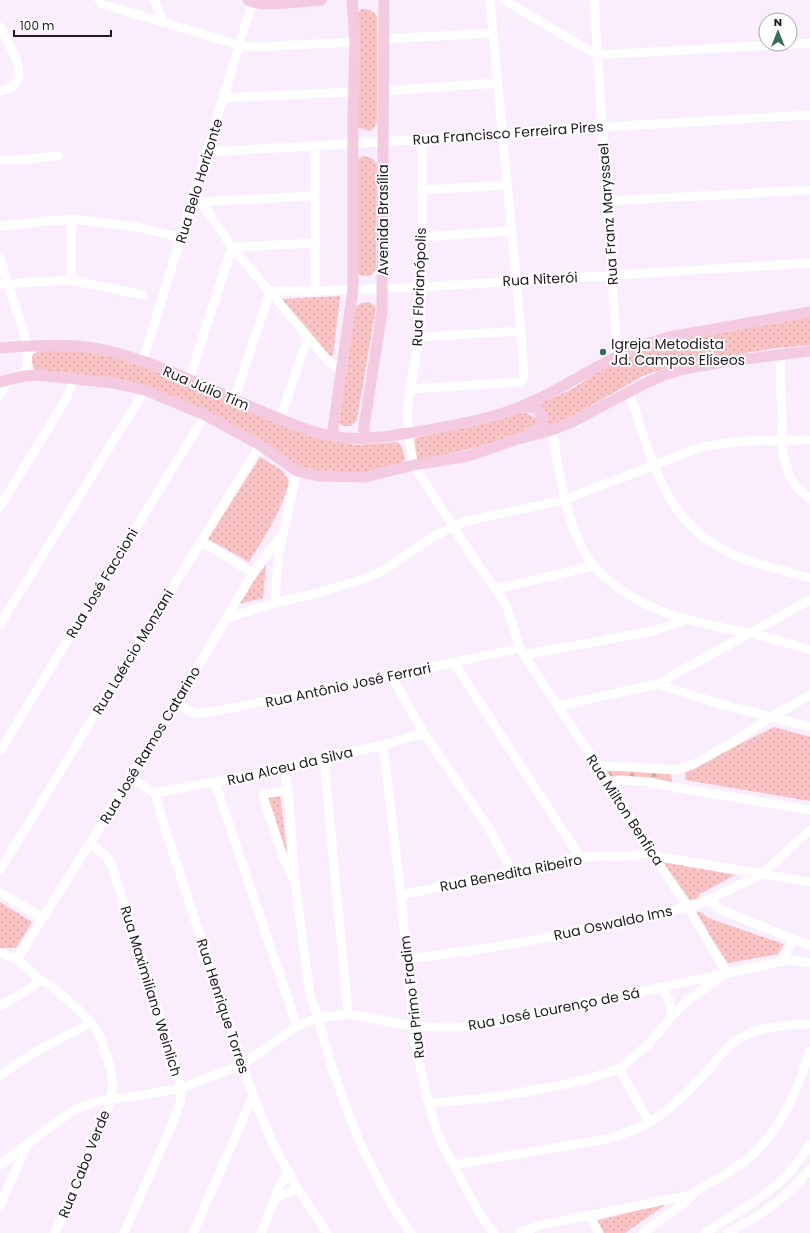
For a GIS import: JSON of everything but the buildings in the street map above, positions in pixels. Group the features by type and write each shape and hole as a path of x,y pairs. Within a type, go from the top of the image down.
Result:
{"main road":[{"path":"251,1 264,4 321,0"},
{"path":"332,436 353,289 355,42 352,0"},
{"name":"Avenida Brasília","path":"364,439 364,426 382,312 384,0"},
{"name":"Rua Júlio Tim","path":"0,348 28,346 78,346 101,350 143,361 302,428 343,438 374,439 460,424 522,407 617,356 655,341 669,337 810,312"},
{"path":"4,381 24,376 38,375 113,384 145,390 205,414 260,445 297,471 319,476 365,476 429,462 468,456 518,439 552,430 572,422 629,392 683,369 730,361 810,351"},
{"path":"518,439 540,428 543,423 542,414 538,410 533,407 522,407"}],"street":[{"path":"99,0 102,4 239,45 254,47 355,42"},
{"path":"154,0 164,23"},
{"path":"410,389 520,382 524,376 490,0"},
{"path":"491,14 505,0 597,56 810,43"},
{"name":"Rua Franz Maryssael","path":"594,0 617,356"},
{"name":"Rua Belo Horizonte","path":"143,361 182,238 197,202 207,152 224,98 251,1"},
{"path":"0,27 19,70 19,77 16,84 11,88 0,91"},
{"path":"383,39 492,33"},
{"path":"383,91 498,83"},
{"path":"224,98 354,92"},
{"name":"Rua Francisco Ferreira Pires","path":"207,152 503,135 602,127 810,114"},
{"name":"Rua Florianópolis","path":"414,465 407,411 419,337 422,287 422,140"},
{"path":"315,146 315,291"},
{"path":"0,160 19,160 58,156"},
{"path":"422,190 507,185"},
{"path":"607,201 810,190"},
{"path":"197,202 315,196"},
{"path":"197,202 330,363 342,372"},
{"path":"71,219 71,280"},
{"path":"0,226 71,219 138,227 182,238"},
{"path":"421,237 512,231"},
{"path":"232,246 316,243"},
{"path":"189,380 232,246"},
{"path":"0,258 4,284 28,346 27,364 24,376"},
{"name":"Rua Niterói","path":"270,291 422,287 810,263"},
{"path":"4,284 71,280 143,295"},
{"path":"234,400 270,291"},
{"path":"419,337 521,331"},
{"path":"280,419 308,337"},
{"path":"780,354 783,455 790,477 796,486 810,499"},
{"path":"0,507 66,399 73,380"},
{"path":"0,395 4,381"},
{"path":"0,624 145,390"},
{"path":"629,392 654,466 671,502 688,525 702,538 737,557 810,578"},
{"name":"Rua José Faccioni","path":"0,751 205,414"},
{"path":"552,430 564,500 580,543 593,566 618,588 635,600 686,620 750,633 810,650"},
{"path":"227,618 275,603 317,593 367,578 384,570 436,535 462,522 564,500 708,445 731,441 810,440"},
{"name":"Rua Laércio Monzani","path":"0,870 3,860 260,445"},
{"path":"422,478 424,467 429,462"},
{"name":"Rua Milton Benfica","path":"414,465 474,559 497,589 506,604 522,652 610,784 651,852 688,907 727,973"},
{"path":"275,603 276,571 297,471"},
{"name":"Rua José Ramos Catarino","path":"17,959 176,704 253,573 284,532"},
{"path":"201,541 253,573"},
{"path":"262,560 276,571"},
{"path":"497,589 593,566"},
{"path":"558,706 657,684 810,600"},
{"name":"Rua Antônio José Ferrari","path":"176,704 196,714 216,711 454,663 653,631 686,620"},
{"path":"454,663 580,857"},
{"path":"391,676 424,733 490,830 512,871"},
{"path":"657,684 713,702 810,727"},
{"path":"596,765 676,770 692,765 810,695"},
{"name":"Rua Alceu da Silva","path":"154,793 215,783 324,759 424,733"},
{"name":"Rua Primo Fradim","path":"382,745 401,895 415,1043 429,1103 442,1144 473,1204 494,1233"},
{"path":"324,759 348,1014"},
{"path":"676,770 676,788"},
{"path":"130,778 154,793"},
{"path":"286,779 295,881 310,994 334,1074 360,1144 392,1206 411,1233"},
{"path":"610,784 620,780 649,782 676,788 810,810"},
{"path":"215,783 297,1026"},
{"path":"288,790 264,794 263,796 283,856 295,881"},
{"name":"Rua Henrique Torres","path":"154,793 253,1096 274,1146 297,1188 327,1233"},
{"name":"Rua Oswaldo Ims","path":"407,959 489,948 555,936 688,907 708,900 762,874 810,830"},
{"name":"Rua Maximiliano Weinlich","path":"90,844 106,856 112,866 176,1064 181,1088 181,1099 173,1122 124,1233"},
{"name":"Rua Benedita Ribeiro","path":"401,895 580,857 630,856 651,852 661,857 810,882"},
{"path":"0,892 43,918"},
{"path":"708,900 720,909 793,939 810,944"},
{"path":"783,961 793,939"},
{"name":"Rua Cabo Verde","path":"0,953 17,959 40,980 50,985 80,1010 91,1023 102,1042 111,1070 113,1086 107,1113 55,1233"},
{"name":"Rua José Lourenço de Sá","path":"0,1166 76,1109 109,1099 138,1096 181,1088 242,1065 297,1026 318,1018 348,1014 414,1026 463,1027 491,1024 783,961 793,960 810,963"},
{"path":"429,1103 487,1098 531,1091 585,1080 619,1070 650,1043 672,1016 688,1000 727,973"},
{"path":"0,1006 29,989 40,980"},
{"path":"662,988 669,1000 672,1016"},
{"path":"0,1076 18,1062 44,1046 91,1023"},
{"path":"454,1165 608,1139 625,1133 649,1122 667,1110 702,1077 734,1042 750,1034 779,1025 810,1024"},
{"path":"519,1233 541,1225 691,1195 728,1173 749,1158 776,1125 792,1100 810,1051"},
{"path":"619,1070 649,1122"},
{"path":"193,1233 253,1096"},
{"path":"706,1233 769,1192 789,1173 810,1144"},
{"path":"0,1206 27,1145"},
{"path":"0,1166 13,1178"},
{"path":"727,1233 751,1220 784,1196 803,1178 810,1169"},
{"path":"261,1233 280,1185 289,1173"},
{"path":"275,1199 297,1188"},
{"path":"643,1233 687,1201 691,1195"},
{"path":"590,1216 599,1233"}],"green space":[{"path":"362,9 371,11 377,18 377,121 374,128 369,131 359,128 356,124 358,13"},
{"path":"362,156 373,159 377,165 376,269 372,274 367,276 355,272 358,160"},
{"path":"340,296 333,356 324,355 281,299"},
{"path":"369,302 376,307 357,420 351,426 343,426 339,423 354,308 361,303"},
{"path":"810,316 810,345 777,348 682,363 645,375 556,425 546,428 536,405 572,389 616,361 666,341"},
{"path":"76,350 135,363 299,432 326,440 357,445 397,442 401,445 405,458 403,463 365,474 297,469 193,405 37,372 33,367 32,356 38,351"},
{"path":"519,412 526,413 537,418 539,423 534,430 474,448 417,461 412,442 416,438"},
{"path":"260,457 282,470 289,481 278,513 249,562 208,539"},
{"path":"266,564 263,598 238,604"},
{"path":"774,727 810,737 810,801 685,780 686,771"},
{"path":"604,767 670,771 673,785 605,775"},
{"path":"280,793 287,853 264,795"},
{"path":"662,862 735,875 700,894 697,899 690,900"},
{"path":"0,902 32,922 16,948 0,948"},
{"path":"701,912 708,918 784,944 778,954 728,963 694,913"},
{"path":"668,1203 625,1233 602,1233 595,1221"}],"place":[{"name":"Igreja Metodista Jd. Campos Elíseos","path":"603,352"}]}
